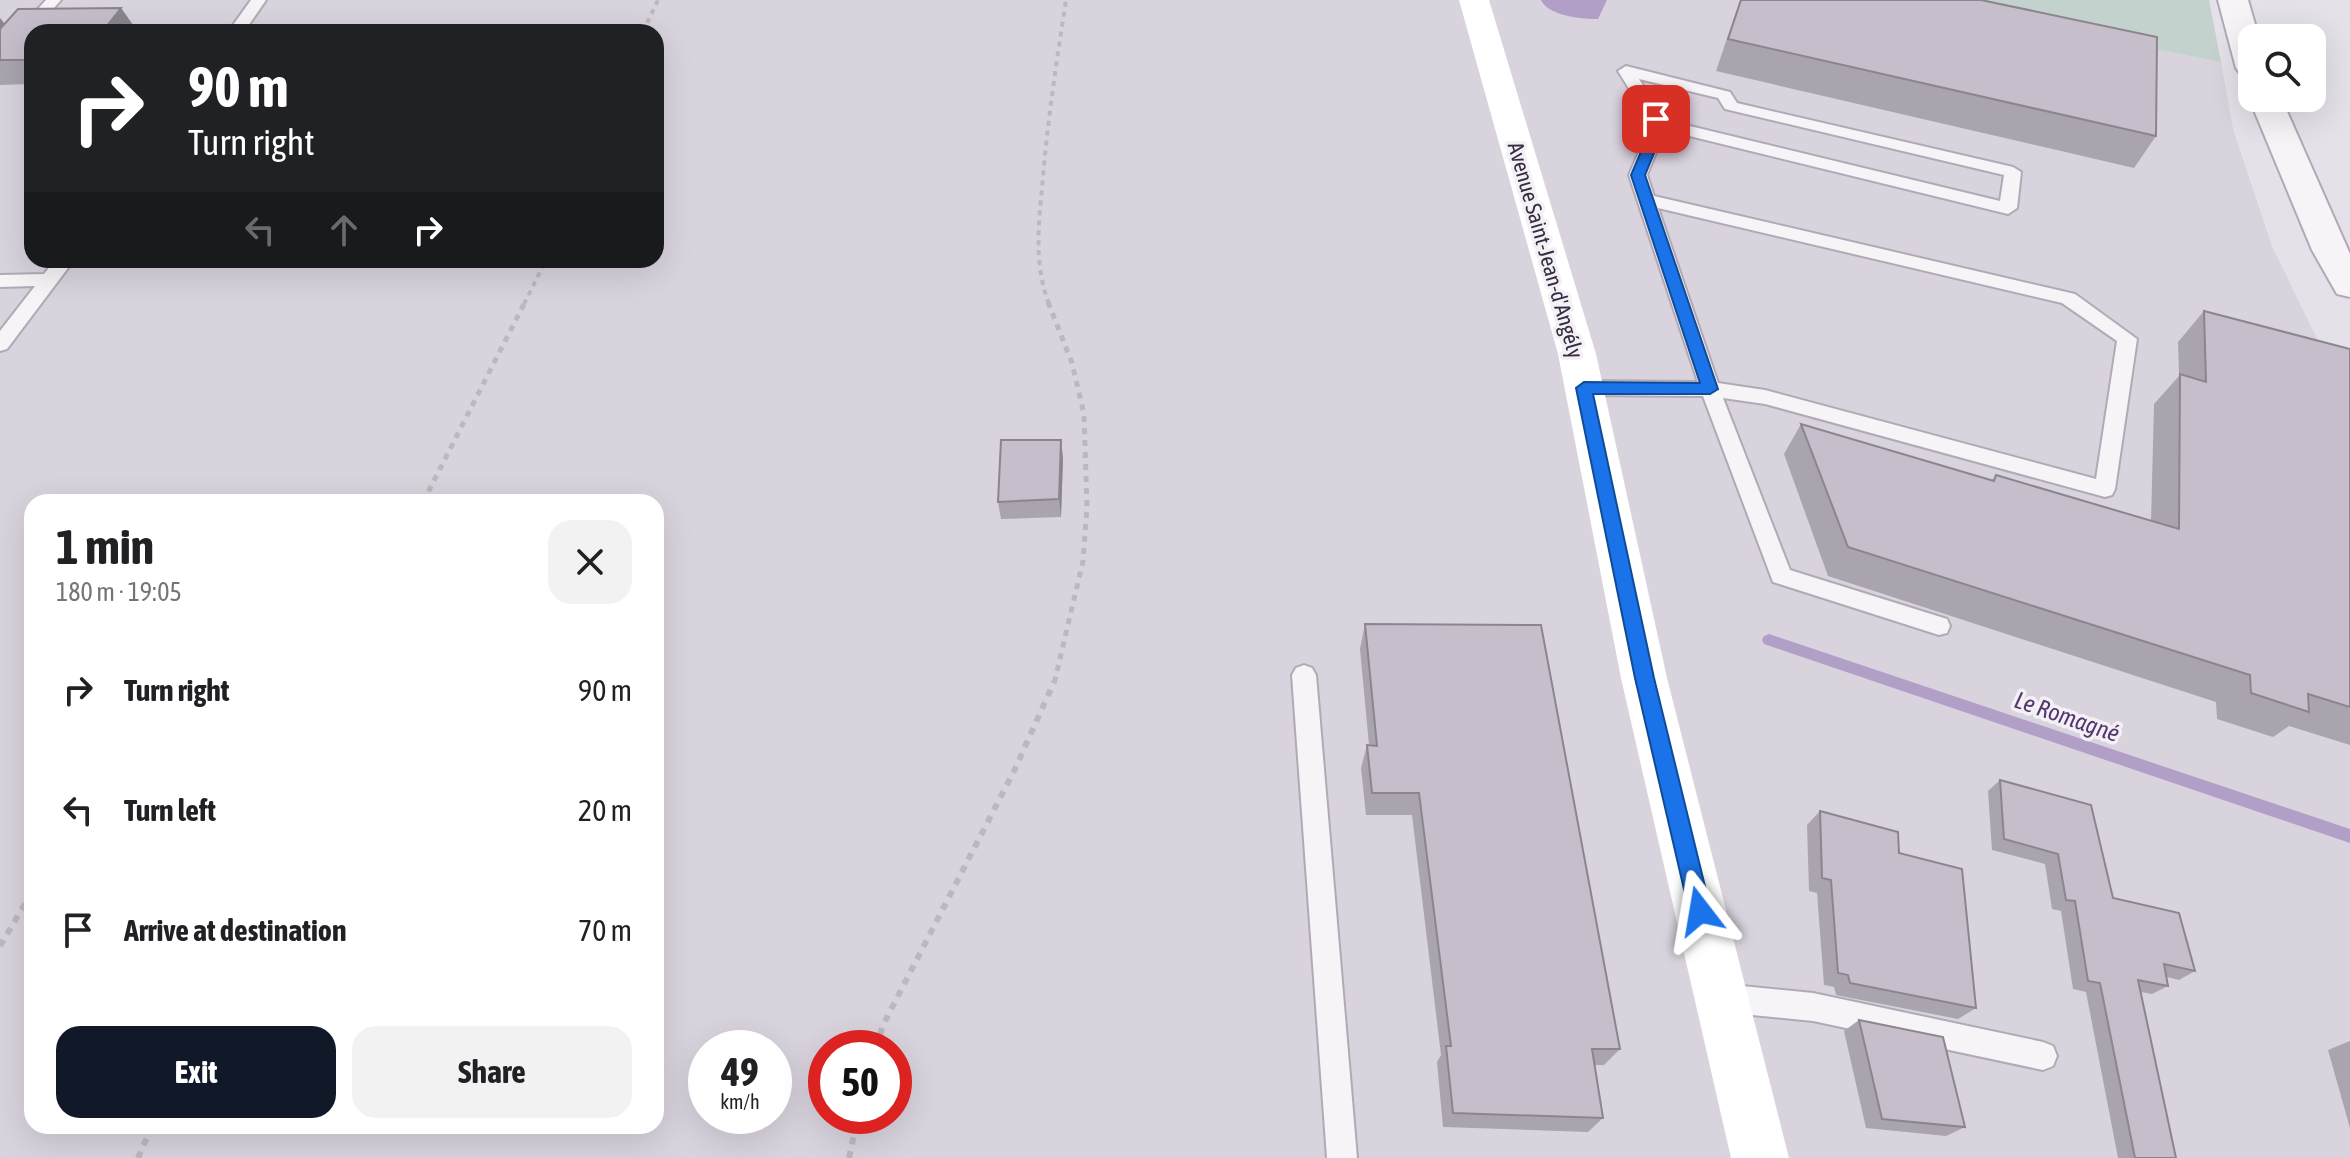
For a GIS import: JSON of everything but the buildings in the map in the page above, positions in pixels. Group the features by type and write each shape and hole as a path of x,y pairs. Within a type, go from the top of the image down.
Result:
{"main road":[{"name":"Avenue Saint-Jean-d'Angély","path":"1474,0 1584,388 1644,678 1760,1158"}],"street":[{"path":"2233,0 2240,24"},
{"path":"2271,112 2330,250 2350,285"}],"lane":[{"path":"32,24 54,0"},
{"path":"242,24 259,0"},
{"path":"0,60 24,33"},
{"path":"1626,71 1724,95 1731,106 2013,172 2008,208 1659,124 1626,71"},
{"path":"1659,124 1638,175 1710,389 1781,576 1939,626"},
{"path":"1584,388 1710,389 1765,397 2105,489 2127,339 2068,298 1646,200"},
{"path":"0,344 59,268"},
{"path":"0,281 50,280"},
{"path":"1304,675 1342,1158"},
{"path":"1721,998 1813,1007 2043,1056"}],"path":[{"path":"647,24 658,0"},
{"path":"881,1030 1015,769 1053,686 1083,561 1087,507 1084,414 1072,363 1040,281 1037,245 1049,108 1066,0"},
{"path":"427,494 542,268"},
{"path":"0,946 24,906"},
{"path":"138,1158 148,1134"},
{"path":"849,1158 854,1134"}],"shaded area":[{"path":"0,0 1904,0 2221,62 2233,129 2272,246 2350,407 2350,1158 0,1158"},
{"path":"1541,0 1607,0 1598,19 1592,19 1556,12"},
{"path":"1904,0 2209,0 2221,62"}],"waterway":[{"name":"Le Romagné","path":"1769,640 2350,836"}],"route":[{"path":"1656,119 1659,124 1638,175 1710,389 1584,388 1644,678 1700,911"}]}
